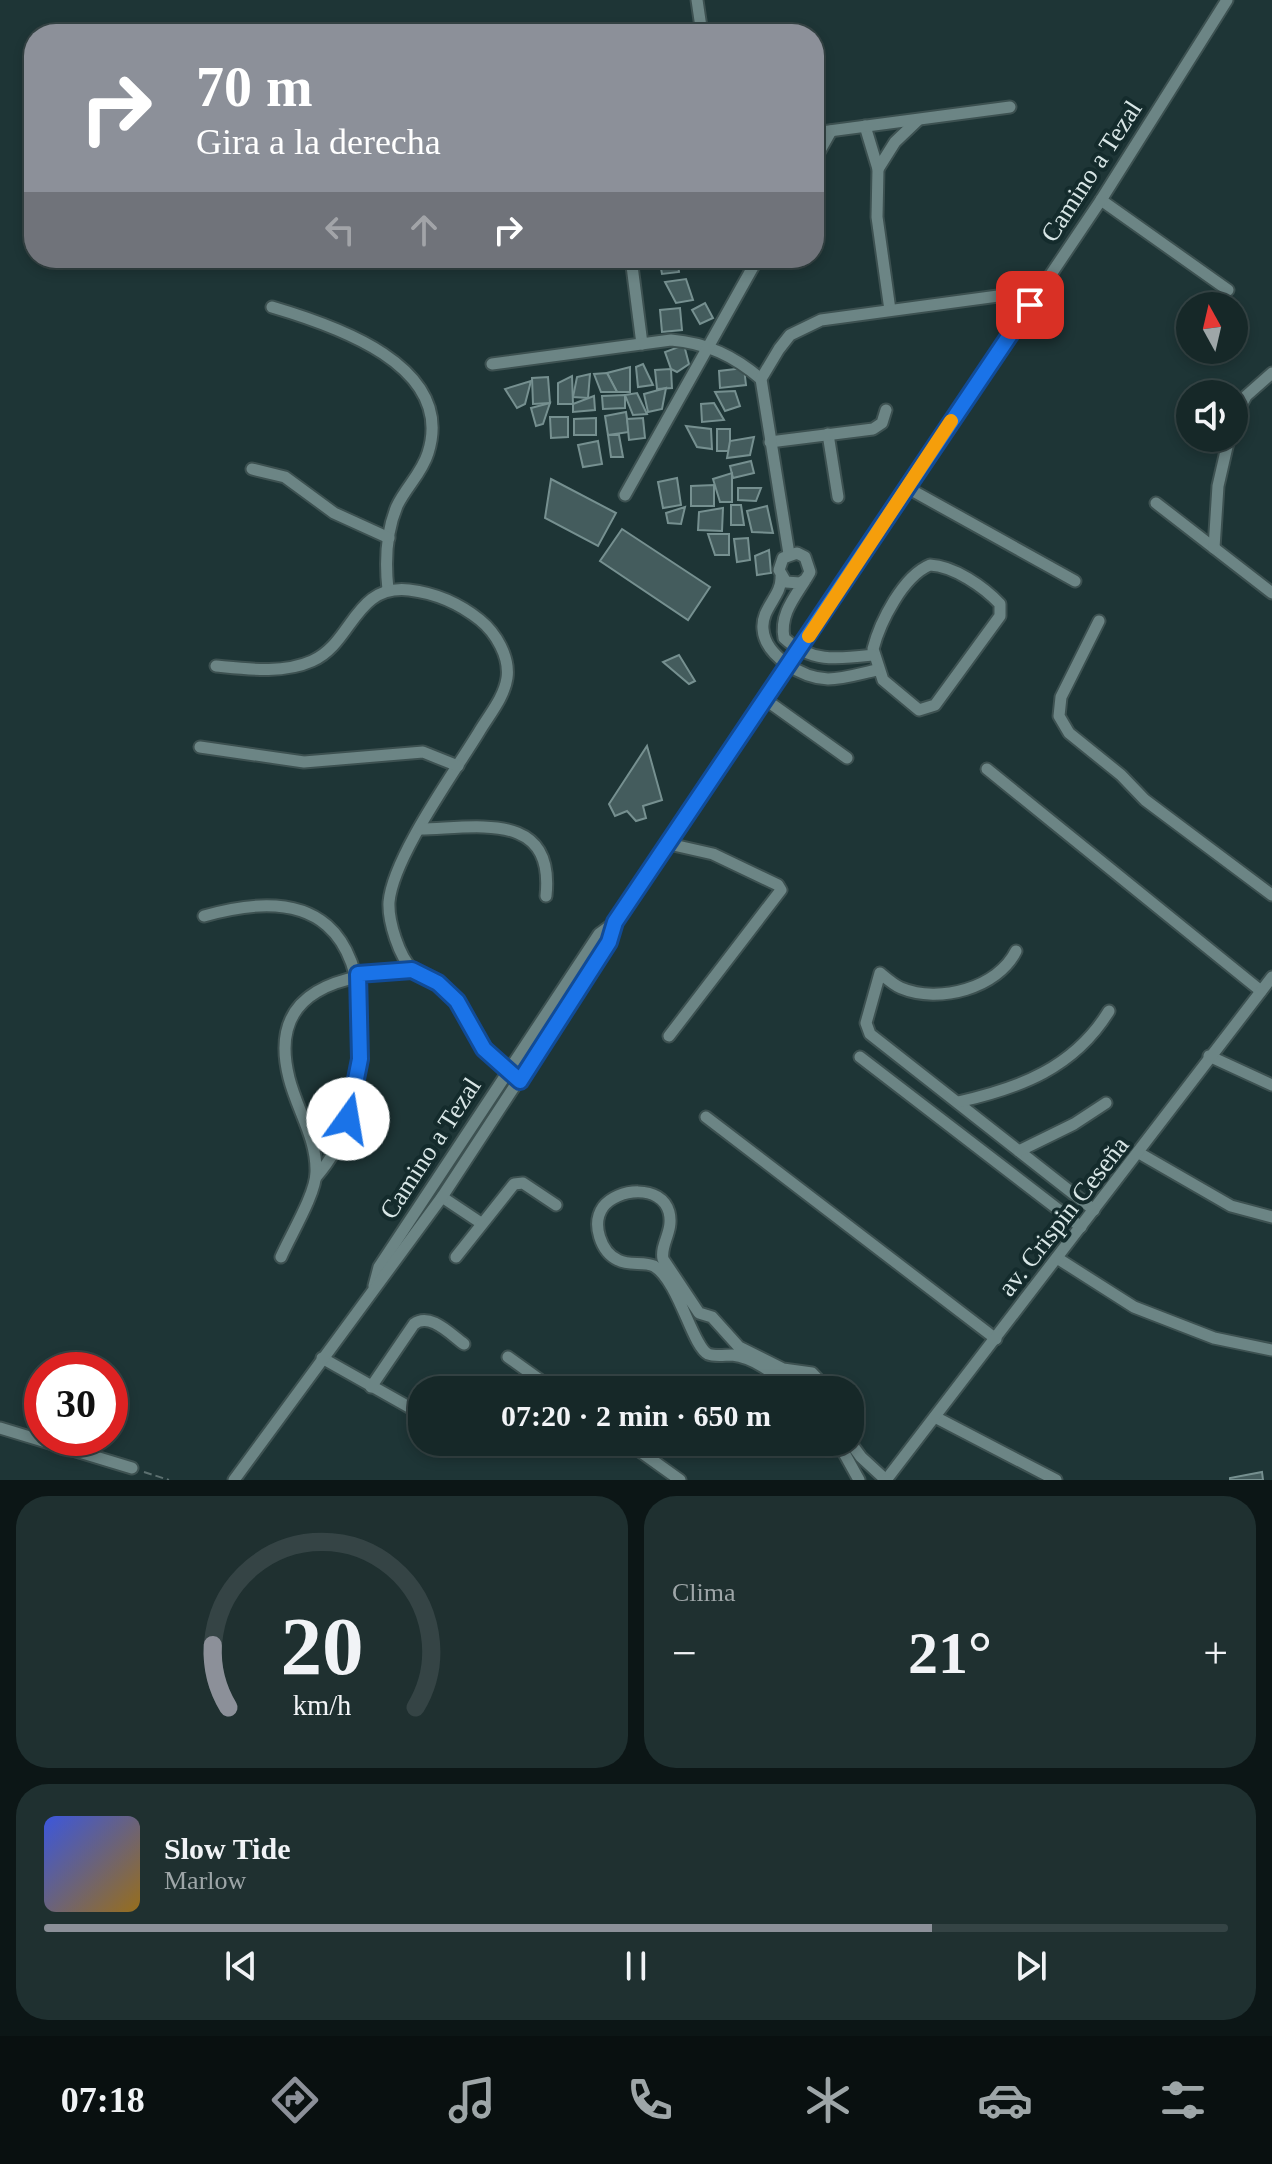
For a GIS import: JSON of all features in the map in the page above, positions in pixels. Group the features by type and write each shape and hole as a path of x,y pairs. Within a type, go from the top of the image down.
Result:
{"street":[{"path":"697,0 701,24"},
{"name":"Camino a Tezal","path":"234,1480 374,1286 389,1272 520,1081 609,942 615,922 1101,200 1227,0"},
{"path":"824,132 1010,107"},
{"path":"878,169 895,142 919,120"},
{"path":"865,126 878,169 877,217 890,310"},
{"path":"824,143 831,131"},
{"path":"1101,200 1228,290"},
{"path":"632,268 642,344"},
{"path":"625,495 752,268"},
{"path":"789,554 761,379 779,349 803,327 821,320 998,296"},
{"path":"272,307 336,329 396,361 413,378 428,408 432,436 427,455 398,506 389,538 385,560 388,590"},
{"path":"492,364 671,340 724,352 761,379"},
{"path":"1248,394 1272,373"},
{"path":"770,442 878,427 886,410"},
{"path":"828,434 838,497"},
{"path":"1214,548 1218,486 1226,452"},
{"path":"252,469 285,477 334,513 389,538"},
{"path":"906,487 1075,581"},
{"path":"1156,503 1272,593"},
{"path":"789,554 780,564 781,587 766,611 763,627 767,644 790,666 831,679 877,670"},
{"path":"789,554 805,557 810,572 783,617 784,638 799,652 831,660 873,655"},
{"path":"944,566 1000,604 1000,616 935,705 927,710 919,710 890,688 877,670 873,655 877,632 919,570 944,566"},
{"path":"781,577 793,584 806,579"},
{"path":"216,666 259,670 313,661 334,646 355,612 369,598 388,590 436,596 465,608 490,629 506,657 505,690 420,829 394,879 389,904 393,931 412,970"},
{"path":"1099,621 1061,697 1058,706 1062,725 1145,800 1272,895"},
{"path":"766,700 847,758"},
{"path":"200,747 304,762 423,752 458,766"},
{"path":"987,769 1261,991"},
{"path":"420,829 485,826 509,828 526,835 539,850 546,868 546,896"},
{"path":"669,844 724,858 778,885 781,890 669,1036"},
{"path":"204,916 254,904 280,904 303,912 321,922 343,943 358,974 361,1034 355,1092 344,1135 332,1159 316,1177 281,1257"},
{"name":"Camino a Tezal","path":"374,1286 379,1267 505,1071 599,934 615,922"},
{"path":"1016,951 1008,967 992,979 963,990 934,994 900,988 880,973 866,1023 870,1034 1094,1210"},
{"path":"316,1177 313,1142 288,1076 290,1027 299,1007 331,983 358,974 412,970 438,983 457,1001 484,1049 505,1071 520,1081"},
{"name":"av. Crispin Ceseña","path":"886,1480 1272,977"},
{"path":"958,1102 1009,1090 1046,1074 1077,1051 1109,1011"},
{"path":"1209,1056 1272,1085"},
{"path":"860,1057 1081,1227"},
{"path":"1019,1151 1074,1124 1106,1103"},
{"path":"706,1117 996,1339"},
{"path":"1139,1153 1231,1206 1272,1217"},
{"path":"456,1257 514,1184 523,1183 556,1205"},
{"path":"777,1376 734,1355 709,1355 700,1346 691,1320 663,1275 653,1265 619,1261 607,1251 599,1236 597,1219 610,1200 637,1191 652,1192 662,1200 669,1209 671,1232 662,1252 663,1259 699,1313 712,1317 739,1347 783,1369 815,1376"},
{"path":"442,1197 481,1223"},
{"path":"1057,1258 1134,1307 1214,1338 1272,1350"},
{"path":"371,1387 414,1324 421,1319 428,1319 464,1344"},
{"path":"508,1357 534,1376"},
{"path":"322,1358 408,1407"},
{"path":"935,1417 1056,1480"},
{"path":"0,1428 132,1468"},
{"path":"647,1456 680,1480"},
{"path":"846,1456 859,1480"},
{"path":"860,1456 886,1480"}],"path":[{"path":"132,1468 169,1480"}],"building":[{"path":"661,268 678,268 679,272 662,274"},
{"path":"686,279 693,300 676,303 665,282"},
{"path":"705,303 713,318 700,324 692,310"},
{"path":"680,308 682,330 662,332 660,310"},
{"path":"684,345 689,364 677,372 671,369 665,352"},
{"path":"643,364 653,385 638,387 636,367"},
{"path":"630,367 630,392 617,392 607,373"},
{"path":"744,368 746,385 720,388 719,371"},
{"path":"671,369 672,388 657,389 655,370"},
{"path":"607,373 617,392 601,392 594,374"},
{"path":"590,374 588,398 573,397 577,377"},
{"path":"572,376 573,404 558,404 558,383"},
{"path":"548,377 550,403 533,404 532,378"},
{"path":"531,381 525,404 517,408 505,389"},
{"path":"666,388 662,409 648,412 644,394"},
{"path":"735,391 740,406 725,411 715,392"},
{"path":"637,393 647,414 633,415 625,395"},
{"path":"625,395 625,408 603,409 602,396"},
{"path":"594,396 595,410 573,412 573,404"},
{"path":"550,403 543,424 536,426 531,408"},
{"path":"714,403 724,420 702,422 701,404"},
{"path":"626,412 629,432 608,435 605,416"},
{"path":"550,417 568,417 568,437 551,438"},
{"path":"596,418 596,435 574,435 574,419"},
{"path":"643,418 645,438 629,440 627,419"},
{"path":"686,426 711,429 712,449 697,447"},
{"path":"717,429 730,429 730,451 717,451"},
{"path":"608,435 619,435 623,457 611,457"},
{"path":"754,437 750,455 727,458 730,441"},
{"path":"598,441 602,464 583,467 578,445"},
{"path":"751,461 754,473 733,478 730,466"},
{"path":"732,473 732,502 720,502 713,479"},
{"path":"677,478 681,505 663,508 658,482"},
{"path":"551,479 616,513 598,546 545,518"},
{"path":"714,485 714,506 691,506 691,486"},
{"path":"738,488 761,488 756,501 738,500"},
{"path":"731,505 741,505 744,525 731,525"},
{"path":"767,506 773,533 752,532 747,511"},
{"path":"685,507 681,524 668,523 666,513"},
{"path":"723,508 722,531 698,530 699,512"},
{"path":"622,529 710,587 688,620 600,561"},
{"path":"708,534 729,534 729,555 715,555"},
{"path":"748,538 750,560 737,562 734,539"},
{"path":"769,550 771,573 757,575 755,556"},
{"path":"679,655 695,681 689,684 663,662"},
{"path":"647,746 662,800 643,806 646,818 636,821 627,811 615,816 609,804"},
{"path":"1262,1472 1263,1480 1230,1480 1230,1478"}],"slow traffic":[{"path":"809,636 951,421"}],"route":[{"path":"348,1119 360,1059 358,974 412,970 438,983 457,1001 484,1049 505,1071 520,1081 609,942 615,922 696,806 1030,305"}]}
